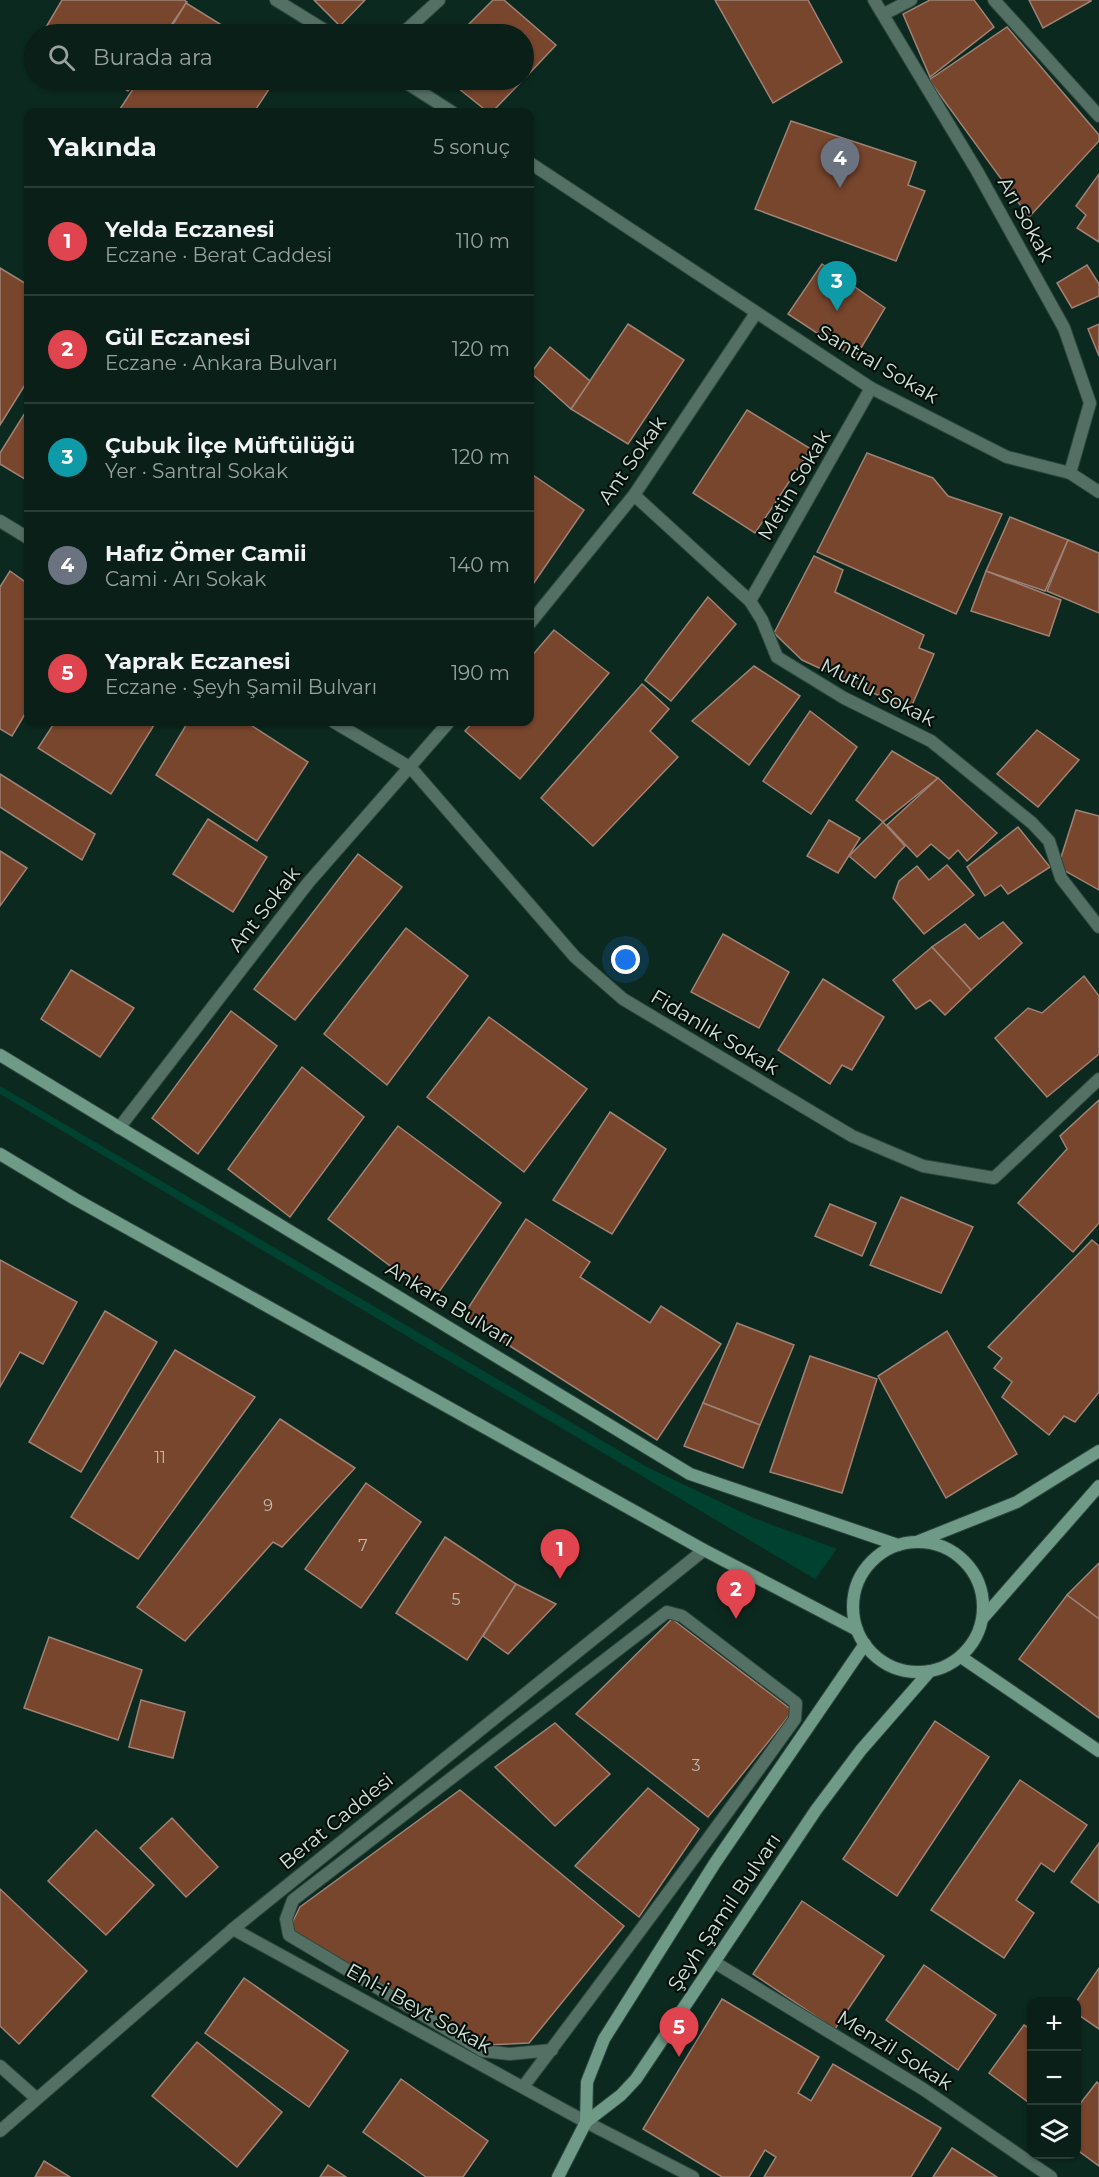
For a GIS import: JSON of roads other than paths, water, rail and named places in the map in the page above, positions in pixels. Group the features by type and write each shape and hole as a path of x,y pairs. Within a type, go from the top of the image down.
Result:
{"main road":[{"name":"Ankara Bulvarı","path":"0,1055 690,1474 898,1545"},
{"path":"0,1154 85,1204 704,1550 857,1630"},
{"path":"1099,1451 1017,1502 917,1542 898,1545 880,1555 866,1570 856,1589 853,1610 857,1630 865,1644 877,1658 893,1668 912,1672 930,1671 946,1666 961,1657 975,1640 983,1618 1099,1486"},
{"path":"917,1542 940,1546 950,1551 959,1557 974,1574 982,1595 983,1618"},
{"path":"586,2122 587,2082 604,2039 715,1863 865,1644"},
{"path":"961,1657 1099,1751"},
{"name":"Şeyh Şamil Bulvarı","path":"558,2177 586,2122 621,2095 636,2079 816,1810 861,1750 930,1671"}],"street":[{"path":"276,0 315,24"},
{"path":"413,24 439,0"},
{"name":"Arı Sokak","path":"874,0 977,171 1064,328 1094,401 1070,473"},
{"path":"884,14 911,0"},
{"path":"994,0 1099,116"},
{"path":"418,90 446,108"},
{"name":"Santral Sokak","path":"534,166 872,388 1007,457 1070,473 1099,492"},
{"name":"Ant Sokak","path":"534,618 634,495 756,313"},
{"name":"Metin Sokak","path":"750,602 872,388"},
{"name":"Mutlu Sokak","path":"634,495 750,602 762,620 777,657 844,698 931,741 1032,823 1048,841 1061,878 1099,927"},
{"path":"0,521 24,536"},
{"name":"Fidanlık Sokak","path":"341,726 411,768 575,957 622,999 852,1136 924,1166 994,1178 1099,1079"},
{"name":"Ant Sokak","path":"119,1128 308,883 446,726"},
{"name":"Berat Caddesi","path":"0,2132 36,2098 233,1929 704,1550"},
{"path":"523,2088 552,2050 795,1719 796,1703 682,1616 666,1612 293,1900 286,1919 289,1935 483,2051 510,2054 552,2050"},
{"name":"Ehl-i Beyt Sokak","path":"233,1929 586,2122 693,2177"},
{"name":"Menzil Sokak","path":"714,1962 923,2089 1051,2177"},
{"path":"0,2066 36,2098"}],"place":[{"name":"Hafız Ömer Camii","path":"840,188"},
{"name":"Çubuk İlçe Müftülüğü","path":"837,311"},
{"name":"Yelda Eczanesi","path":"560,1579"},
{"name":"Gül Eczanesi","path":"736,1619"},
{"name":"Yaprak Eczanesi","path":"679,2057"}]}
